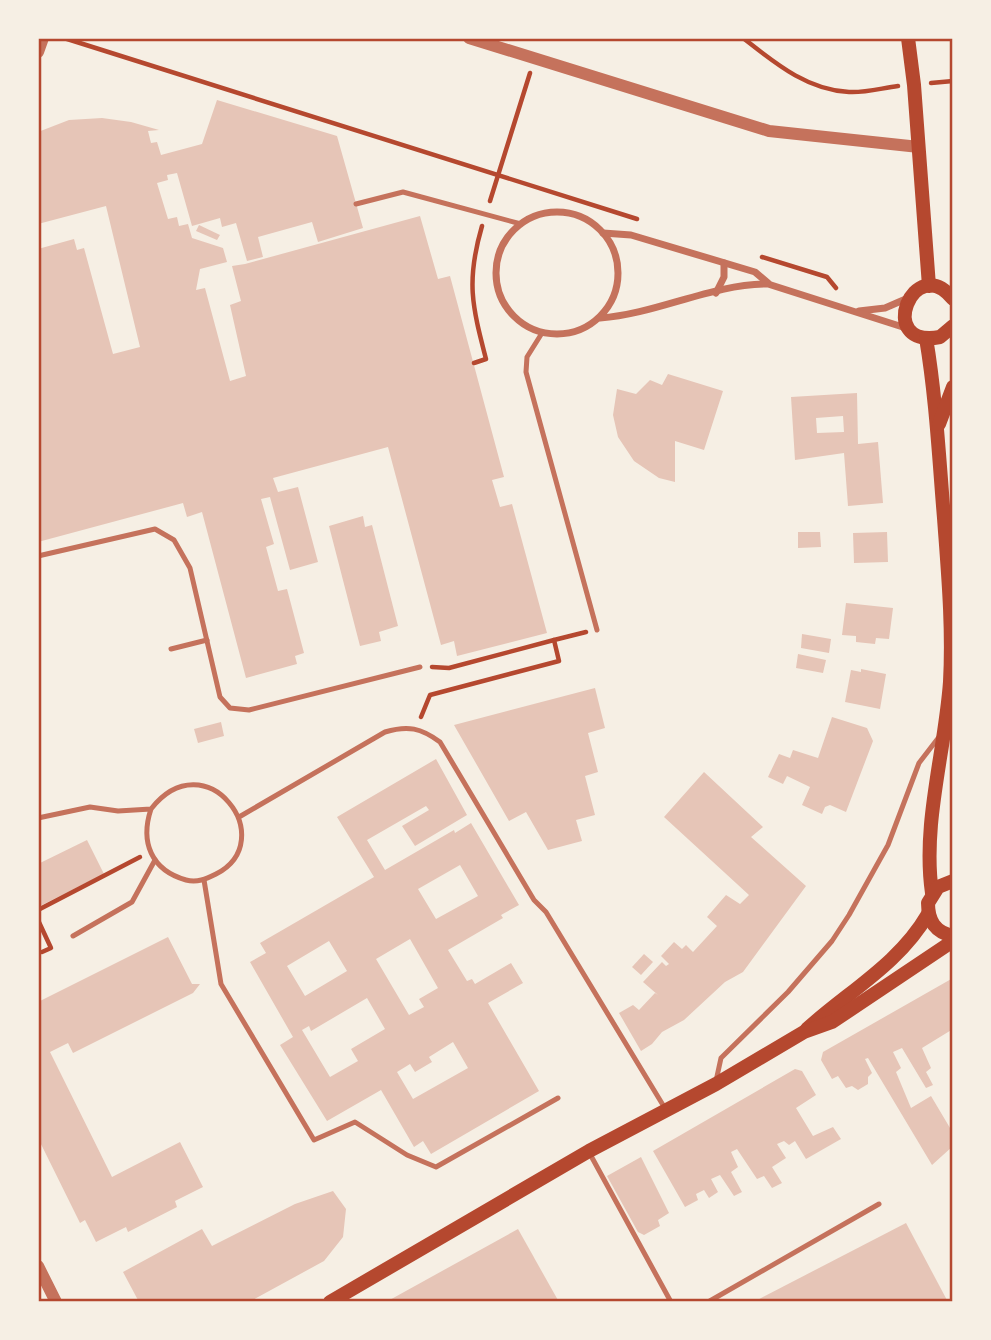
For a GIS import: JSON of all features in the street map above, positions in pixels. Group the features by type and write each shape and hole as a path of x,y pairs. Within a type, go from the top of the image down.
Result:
{"main road":[{"path":"908,38 929,286"},
{"path":"953,299 940,288 929,286 908,297 904,314 910,330 926,338 940,337 953,326"},
{"path":"330,1301 589,1151 716,1084 804,1032 901,952 915,936 928,914 932,894 928,868 930,831 945,730 951,618 937,428 926,338"},
{"path":"937,428 953,387"},
{"path":"932,894 938,887 953,881"},
{"path":"804,1032 832,1022 953,939 939,931 928,914"}],"street":[{"path":"38,52 43,38"},
{"path":"469,38 769,131 919,146"},
{"path":"599,318 615,296 619,273 616,255 603,233 590,222 567,213 544,214 521,224 502,248 496,281 510,312 529,328 542,333 573,332 599,318 632,316 746,285 768,284 910,330"},
{"path":"603,233 631,235 755,272 768,284"},
{"path":"715,293 724,277 724,263"},
{"path":"855,311 885,308 908,297"},
{"path":"38,1266 56,1301"}],"lane":[{"path":"356,204 403,192 521,224"},
{"path":"542,333 527,357 526,372 597,630"},
{"path":"38,556 155,529 174,540 190,568 220,696 230,708 249,710 420,667"},
{"path":"171,649 207,640"},
{"path":"239,817 385,732 404,726 424,730 440,742 666,1110"},
{"path":"716,1084 721,1058 767,1014 812,964 863,893 898,821 919,763 945,730"},
{"path":"200,785 219,792 231,803 239,817 242,839 235,858 226,869 204,880 190,881 168,874 150,852 146,826 151,810 160,798 176,788 200,785"},
{"path":"38,818 90,807 118,811 151,810"},
{"path":"73,936 132,902 155,860"},
{"path":"204,880 221,984 314,1140 355,1122 407,1155 436,1167 558,1098"},
{"path":"589,1151 671,1301"},
{"path":"708,1301 879,1204"}],"path":[{"path":"64,38 498,176"},
{"path":"743,38 803,80 826,89 851,92 914,85"},
{"path":"474,363 486,359 471,304 474,256 535,59"},
{"path":"944,82 953,81"},
{"path":"420,667 449,668 597,630"},
{"path":"416,728 430,695 559,662 554,640"},
{"path":"38,909 150,852"},
{"path":"38,919 51,948 42,952"}],"building":[{"path":"217,100 337,136 363,228 318,242 312,222 258,237 263,257 247,261 236,223 222,227 220,218 192,226 177,173 167,175 168,180 157,183 168,219 177,217 179,226 188,224 192,238 223,248 227,262 200,269 196,290 205,288 230,381 246,376 230,305 241,301 232,266 420,216 438,279 450,276 504,477 492,480 500,507 512,504 547,633 457,656 454,641 441,645 388,447 273,478 278,492 298,487 318,562 290,570 270,497 261,499 274,544 266,547 278,591 287,589 304,653 295,656 297,664 246,678 202,512 187,517 183,503 38,542 38,249 74,239 77,250 84,248 113,354 140,347 106,206 38,224 38,132 69,120 102,118 131,122 159,130 148,131 151,143 157,142 161,155 202,144"},
{"path":"199,225 220,235 217,240 196,231"},
{"path":"668,374 723,391 704,450 675,441 675,482 659,478 634,461 618,437 613,415 617,389 636,394 650,380 662,385"},
{"path":"857,393 858,444 878,442 883,503 848,506 844,453 795,460 791,397","holes":["843,416 844,432 817,433 816,418"]},
{"path":"363,516 365,527 372,525 398,626 379,632 381,641 360,646 329,526"},
{"path":"798,532 820,532 821,547 798,548"},
{"path":"887,532 888,562 854,563 853,533"},
{"path":"846,603 893,608 889,639 876,638 875,644 856,642 856,636 842,635"},
{"path":"802,634 831,639 829,653 801,648"},
{"path":"798,654 826,660 823,673 796,668"},
{"path":"861,669 886,674 880,709 845,702 851,670 861,672"},
{"path":"595,688 605,728 588,733 598,772 585,776 595,815 576,820 582,841 548,850 526,812 509,821 454,725"},
{"path":"832,717 867,728 873,741 846,812 830,805 825,807 822,814 802,805 810,787 787,776 783,784 768,777 779,754 790,758 793,750 818,758"},
{"path":"221,722 224,736 198,743 194,729"},
{"path":"436,759 467,815 415,846 402,826 429,810 426,806 367,840 385,870 471,823 519,905 501,915 503,918 448,950 467,981 472,979 475,984 511,963 523,983 488,1003 539,1091 431,1154 423,1141 414,1147 381,1090 327,1121 280,1045 293,1037 250,962 266,953 260,943 374,877 337,817","holes":["460,865 478,896 436,919 418,889","410,939 438,988 419,999 424,1007 409,1015 376,959","329,941 347,971 305,996 287,966","367,998 385,1029 351,1049 358,1061 330,1077 302,1030 309,1026 311,1031","453,1042 468,1068 413,1099 397,1072 410,1064 415,1072 432,1062 429,1057"]},
{"path":"704,772 763,827 751,837 806,886 743,972 725,982 684,1020 662,1032 652,1044 641,1051 619,1013 633,1005 639,1010 655,993 658,995 643,982 662,962 666,966 669,964 661,956 674,942 682,949 686,945 693,952 717,926 707,917 726,895 740,904 749,895 664,817"},
{"path":"87,840 104,874 38,907 38,864"},
{"path":"168,937 192,984 200,984 193,993 73,1053 68,1043 50,1052 112,1177 180,1142 203,1187 175,1201 177,1207 128,1232 126,1227 96,1242 85,1220 80,1223 38,1138 38,1002"},
{"path":"644,954 653,962 641,975 632,967"},
{"path":"953,978 953,1029 922,1048 931,1068 926,1072 933,1085 926,1088 902,1048 893,1052 901,1068 896,1072 911,1108 931,1096 953,1133 953,1146 932,1165 868,1058 865,1059 872,1073 868,1077 868,1084 858,1090 852,1086 846,1088 838,1076 832,1079 821,1060 823,1052"},
{"path":"795,1069 802,1071 816,1095 796,1108 813,1136 833,1127 841,1139 806,1159 795,1141 789,1145 784,1141 777,1144 786,1158 772,1167 782,1183 772,1188 764,1176 757,1179 737,1149 731,1152 738,1167 731,1172 742,1192 734,1196 720,1175 711,1179 718,1192 709,1198 704,1190 696,1194 698,1200 685,1207 653,1151"},
{"path":"641,1157 669,1213 658,1220 660,1226 644,1235 638,1232 607,1176"},
{"path":"333,1191 346,1209 343,1237 324,1261 249,1302 139,1302 123,1272 202,1229 212,1246 295,1204"},
{"path":"906,1223 948,1302 755,1302 761,1298"},
{"path":"518,1229 559,1302 386,1302"}]}
